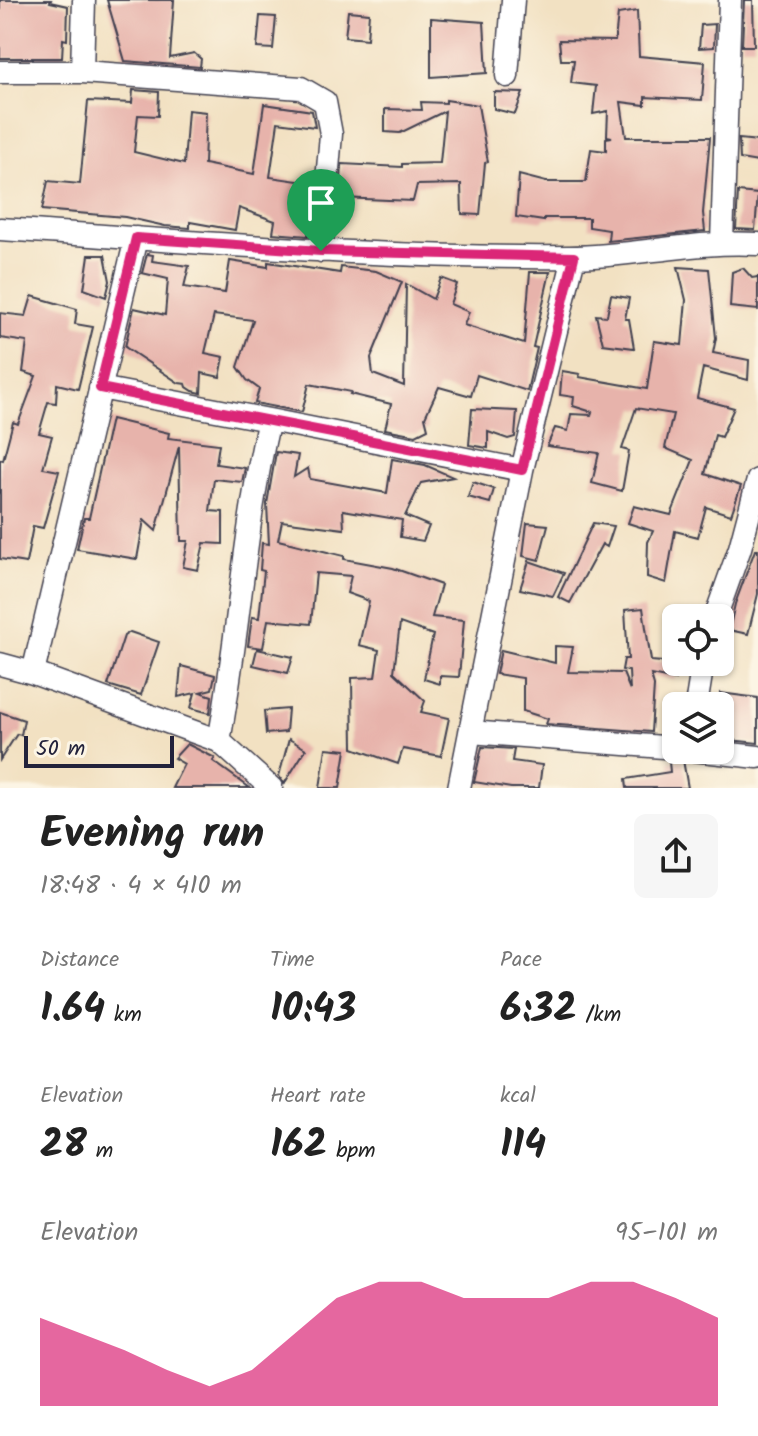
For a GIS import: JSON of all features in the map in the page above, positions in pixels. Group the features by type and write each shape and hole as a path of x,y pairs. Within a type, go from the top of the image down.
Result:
{"street":[{"path":"82,72 84,0"},
{"path":"507,76 513,0"},
{"path":"722,242 730,0"},
{"path":"0,72 82,72 301,88 325,102 331,134 321,251"},
{"path":"0,229 321,251 574,257 722,242 758,244"},
{"path":"33,673 136,238"},
{"path":"459,788 522,470 574,257"},
{"path":"100,388 522,470"},
{"path":"219,741 231,675 259,461 269,420"},
{"path":"720,604 740,548 758,480"},
{"path":"0,664 33,673 219,741 271,788"},
{"path":"470,732 662,747"},
{"path":"734,754 758,757"}],"building":[{"path":"0,0 51,0 68,6 67,40 63,39 62,58 0,58"},
{"path":"107,0 174,0 170,58 194,53 201,59 200,67 125,61"},
{"path":"744,0 753,0 754,46 742,46"},
{"path":"348,11 369,13 367,39 345,37"},
{"path":"637,11 639,56 705,62 702,100 645,97 645,105 621,102 626,137 710,137 703,213 705,231 608,241 609,230 589,227 589,218 544,218 544,221 516,217 519,175 546,182 586,182 591,149 606,151 606,138 612,137 607,136 608,111 593,114 596,86 571,83 574,60 561,60 559,40 615,41 618,14"},
{"path":"260,16 276,17 273,49 257,48"},
{"path":"431,18 484,22 487,73 431,77"},
{"path":"715,24 714,47 699,48 701,25"},
{"path":"133,90 159,92 158,116 138,115 134,152 184,164 188,110 206,112 204,164 254,174 264,104 312,111 315,127 278,122 270,177 312,183 308,236 273,233 275,221 239,208 235,230 190,222 190,228 165,226 125,217 42,210 48,181 80,184 88,101 132,103"},
{"path":"494,92 523,93 515,114 494,109"},
{"path":"446,100 478,105 488,162 485,163 480,215 462,214 461,184 417,185 413,201 340,198 342,164 402,167 402,164 440,163 445,111 400,133 385,132 385,109 422,110 421,102 446,103"},
{"path":"739,139 758,141 758,162 740,159"},
{"path":"738,192 758,194 755,230 736,229"},
{"path":"147,254 153,255 152,261 189,266 184,287 225,293 230,261 268,267 268,262 340,273 341,267 376,271 402,282 371,358 373,374 404,386 406,284 433,299 441,278 457,284 450,304 469,312 464,325 524,344 530,272 550,272 533,347 537,348 527,391 477,375 471,396 439,387 425,417 428,429 416,435 385,429 391,404 351,392 309,384 302,412 255,403 259,389 247,380 238,367 253,320 214,315 205,353 224,357 220,377 202,373 201,393 193,391 125,347 134,308 165,315 168,279 142,273"},
{"path":"89,255 105,255 110,281 106,297 84,289"},
{"path":"678,267 709,269 716,338 713,353 749,360 748,380 703,368 697,398 734,408 721,437 715,435 705,474 741,486 731,515 706,507 698,537 675,531 666,583 647,577 648,542 653,531 628,523 634,506 671,515 693,460 665,448 673,414 636,408 622,449 629,451 622,491 592,483 599,453 547,446 555,428 568,431 571,414 591,415 592,412 573,406 574,397 560,395 562,371 647,389 654,341 682,345 686,300"},
{"path":"743,268 752,278 758,277 758,310 730,307 732,272"},
{"path":"611,295 629,298 625,319 629,319 634,348 603,344 596,315 607,316"},
{"path":"32,296 77,309 75,324 93,327 78,389 57,384 56,403 48,402 39,433 52,436 43,468 59,471 43,528 33,526 26,563 0,559 0,459 3,460 13,422 18,424 36,376 23,372 27,342 0,338 0,313 26,316"},
{"path":"472,409 517,411 515,437 508,439 488,432 488,448 469,445"},
{"path":"111,419 169,433 168,438 219,444 216,464 245,468 242,482 214,479 210,511 223,512 223,544 204,543 198,570 183,567 188,541 181,541 179,446 156,531 144,520 137,559 77,549 84,518 89,518"},
{"path":"276,452 298,455 294,477 308,468 310,479 387,493 392,459 425,465 453,477 421,483 405,516 429,526 423,541 400,537 402,520 343,510 344,529 282,521 278,540 344,556 344,559 393,568 441,585 432,617 464,620 459,677 440,676 440,684 424,679 433,635 400,623 394,672 425,701 421,712 449,718 441,756 403,749 398,764 353,748 352,678 375,677 379,650 359,645 369,601 347,593 351,576 316,573 311,624 268,620 263,648 248,646 252,617 259,618 264,571 260,570 262,543 269,544 267,504"},
{"path":"473,482 494,489 490,503 468,497"},
{"path":"527,523 548,525 539,560 523,556"},
{"path":"593,523 614,526 607,547 602,544 570,603 558,597"},
{"path":"755,550 758,550 758,594 748,634 734,631 735,604"},
{"path":"529,561 564,573 553,596 520,589"},
{"path":"643,608 651,661 662,662 662,676 675,676 675,680 651,675 654,686 651,732 546,724 548,719 523,711 523,678 496,674 501,650 555,663 555,646 573,647 568,672 623,673 630,690 629,671 622,670 624,659 628,659 625,610"},
{"path":"130,632 159,642 141,695 108,685 124,636"},
{"path":"257,649 293,657 288,673 253,665"},
{"path":"181,666 215,675 212,689 200,692 212,696 210,713 191,708 195,693 178,697"},
{"path":"734,695 758,698 758,743 734,740"},
{"path":"288,709 286,732 266,734 264,711"},
{"path":"0,712 24,720 21,735 17,734 0,760"},
{"path":"289,739 306,749 284,784 279,776"},
{"path":"187,744 215,758 213,761 250,788 172,788 184,764 174,758"},
{"path":"482,747 514,749 512,761 542,765 539,788 511,788 474,782"},
{"path":"326,748 346,750 340,788 320,788"},
{"path":"669,764 684,764 688,788 627,788 626,779 670,772"}],"route":[{"path":"136,238 321,251 574,257 522,470 100,388 136,238"}]}
